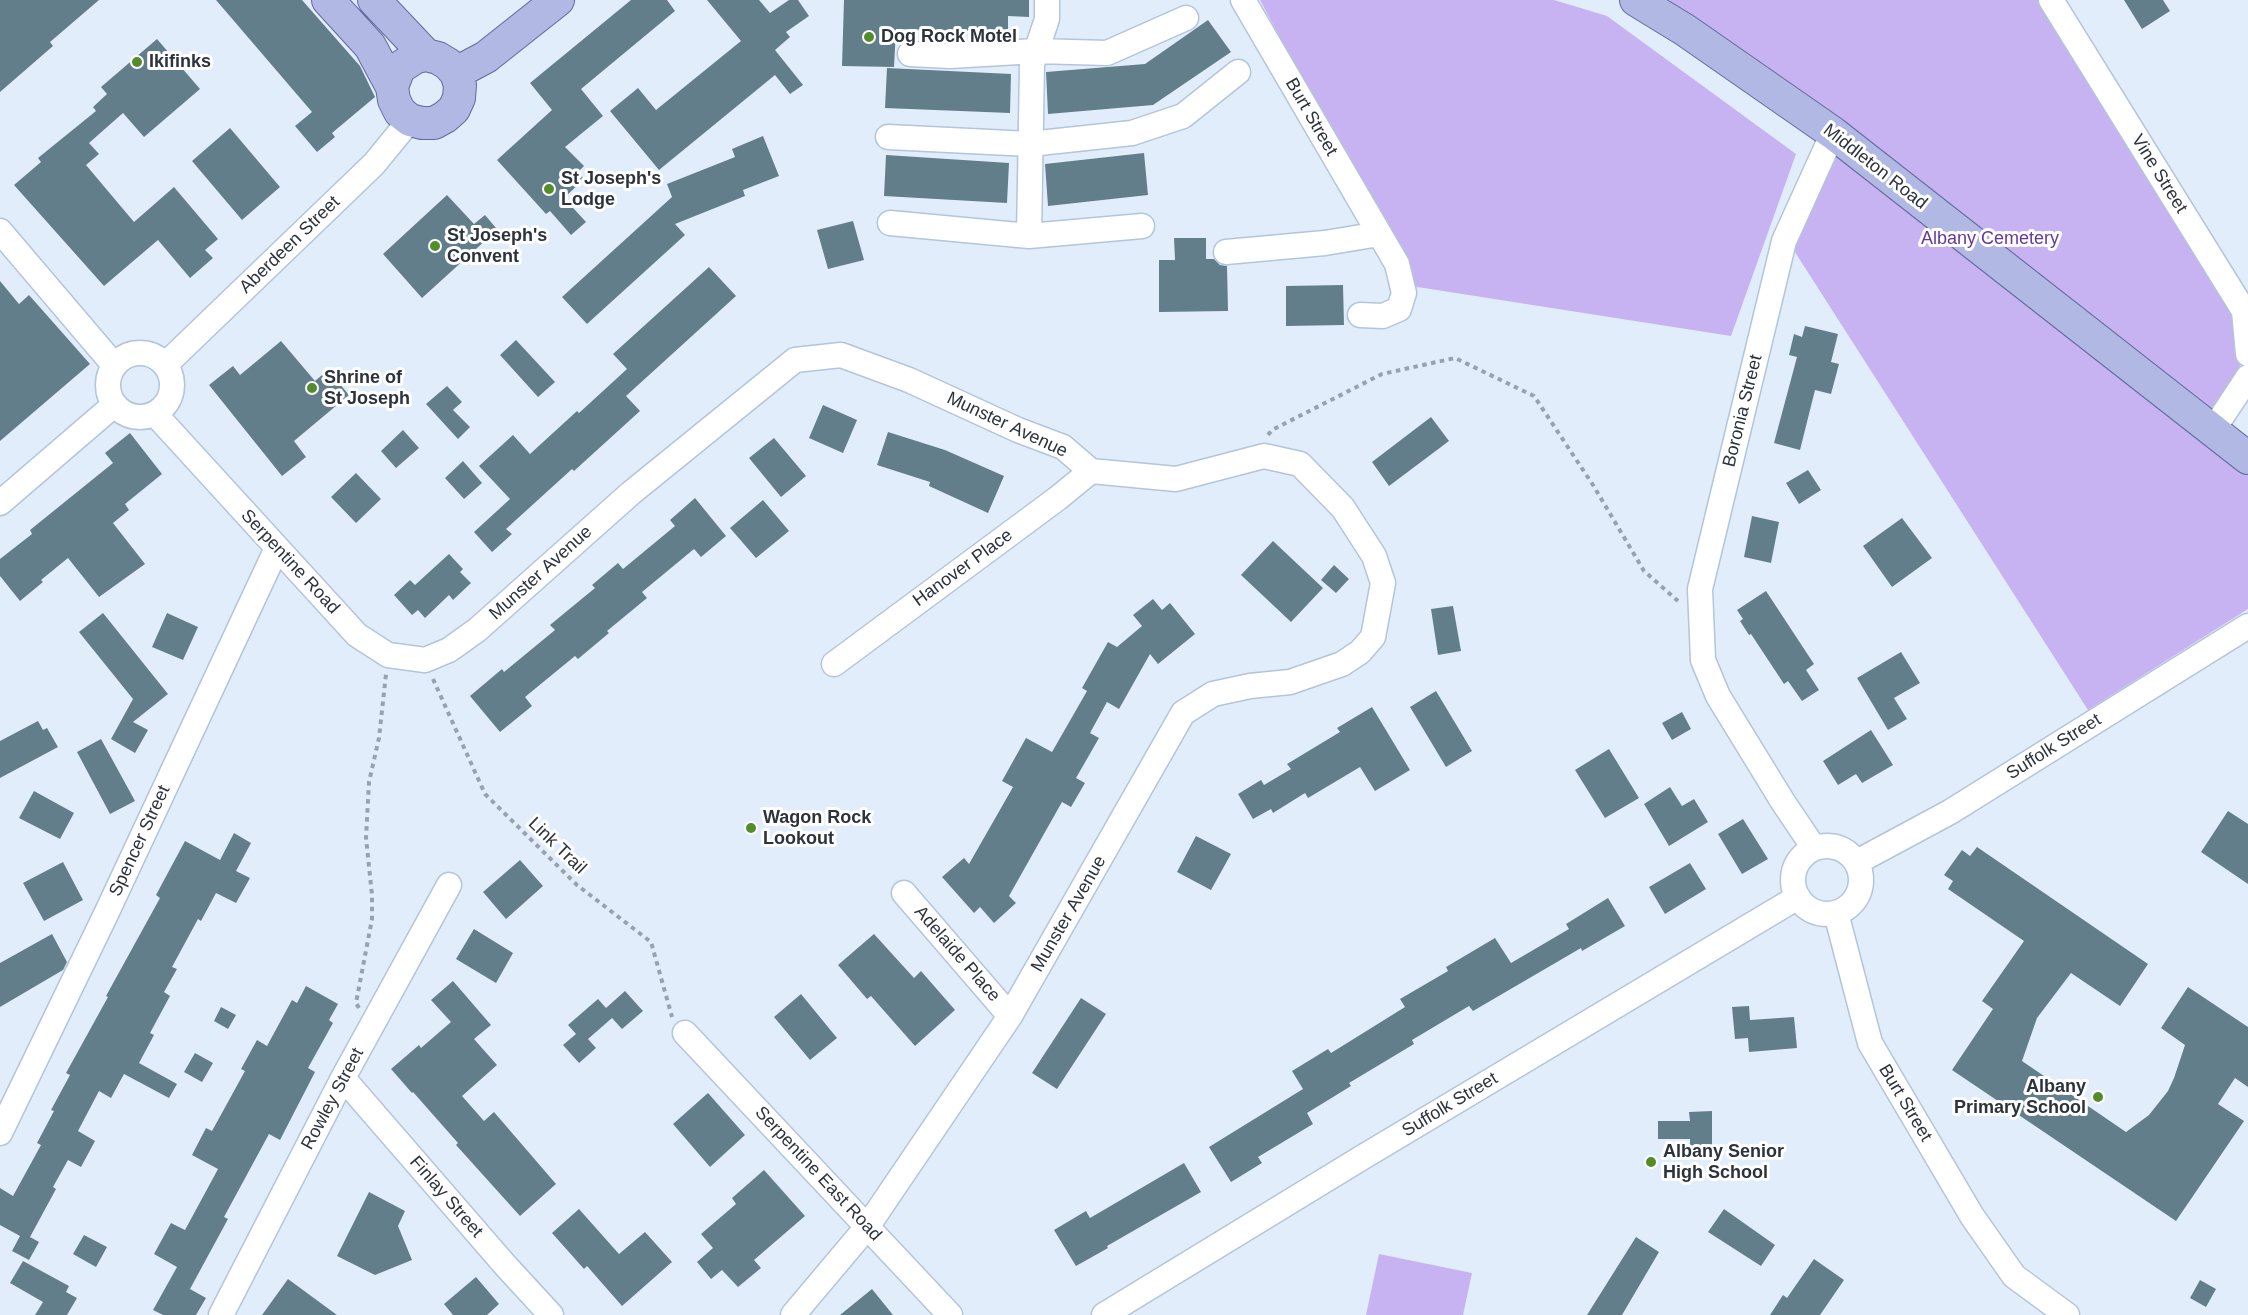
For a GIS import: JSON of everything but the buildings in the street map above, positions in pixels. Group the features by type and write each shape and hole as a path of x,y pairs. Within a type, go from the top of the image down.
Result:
{"main road":[{"path":"328,0 370,46 392,87 394,100 400,112 410,120 434,123 445,117 454,109 459,98 460,86 456,74 448,64 426,55 407,61 399,68 392,87"},
{"path":"374,0 426,55"},
{"path":"456,74 486,57 558,0"},
{"name":"Middleton Road","path":"1642,1 1833,133 2248,458"}],"street":[{"path":"1029,236 1032,64 1047,19 1047,0"},
{"name":"Burt Street","path":"1243,0 1397,264 1404,293 1399,309 1383,316 1360,315"},
{"name":"Vine Street","path":"2051,0 2246,309 2248,354"},
{"path":"910,54 950,56 1036,51 1107,53 1186,18"},
{"path":"888,137 1030,144 1132,134 1183,116 1238,72"},
{"name":"Aberdeen Street","path":"165,365 374,164 410,120"},
{"name":"Boronia Street","path":"1815,848 1783,802 1718,696 1703,660 1700,589 1784,241 1833,133"},
{"path":"890,223 1029,236 1142,226"},
{"path":"0,231 114,365"},
{"path":"1226,252 1325,243 1379,234"},
{"path":"135,353 146,353 157,358 165,365 171,376 170,398 164,407 144,418 123,413 114,405 107,386 114,365 124,357 135,353"},
{"name":"Munster Avenue","path":"425,660 449,650 477,630 631,493 795,360 841,355 909,380 1018,430 1064,447 1091,471 1176,479 1264,456 1300,464 1343,508 1374,556 1383,583 1373,637 1360,652 1342,664 1290,682 1250,686 1213,694 1183,712 1010,1016 867,1227 793,1315"},
{"path":"2213,430 2248,377"},
{"path":"0,503 114,405"},
{"name":"Serpentine Road","path":"155,414 357,635 388,655 425,660"},
{"name":"Hanover Place","path":"834,664 1091,471"},
{"name":"Spencer Street","path":"0,1133 107,912 277,548"},
{"name":"Suffolk Street","path":"1857,862 1950,812 2248,626"},
{"path":"1824,845 1843,849 1857,862 1862,883 1859,893 1854,902 1836,913 1814,912 1798,897 1794,886 1793,874 1797,863 1804,854 1815,848 1824,845"},
{"name":"Rowley Street","path":"221,1315 343,1078 449,885"},
{"name":"Adelaide Place","path":"904,893 1010,1016"},
{"name":"Suffolk Street","path":"1104,1315 1798,897"},
{"name":"Burt Street","path":"1836,913 1870,1043 1972,1216 2014,1276 2067,1315"},
{"name":"Serpentine East Road","path":"685,1033 950,1315"},
{"name":"Finlay Street","path":"343,1078 551,1315"}],"path":[{"path":"1243,462 1272,430 1382,374 1455,358 1534,396 1593,485 1644,571 1701,621"},
{"path":"369,1030 356,1003 372,919 366,838 369,782 379,738 388,655"},
{"name":"Link Trail","path":"425,660 485,794 577,885 651,942 673,1022 685,1033"}],"green space":[{"path":"1260,0 1554,0 1607,16 1796,154 1731,336 1411,286"},
{"name":"Albany Cemetery","path":"1670,0 2040,0 2230,304 2239,336 2240,366 2216,405 2194,430 2248,472 2248,609 2088,710 1793,249 1845,131 1673,9"},
{"path":"1379,1254 1472,1273 1463,1315 1366,1315"}],"place":[{"name":"Dog Rock Motel","path":"869,37"},
{"name":"Ikifinks","path":"137,62"},
{"name":"St Joseph's Lodge","path":"549,189"},
{"name":"St Joseph's Convent","path":"435,246"},
{"name":"Shrine of St Joseph","path":"312,388"},
{"name":"Wagon Rock Lookout","path":"751,828"},
{"name":"Albany Primary School","path":"2098,1097"},
{"name":"Albany Senior High School","path":"1651,1162"}]}
